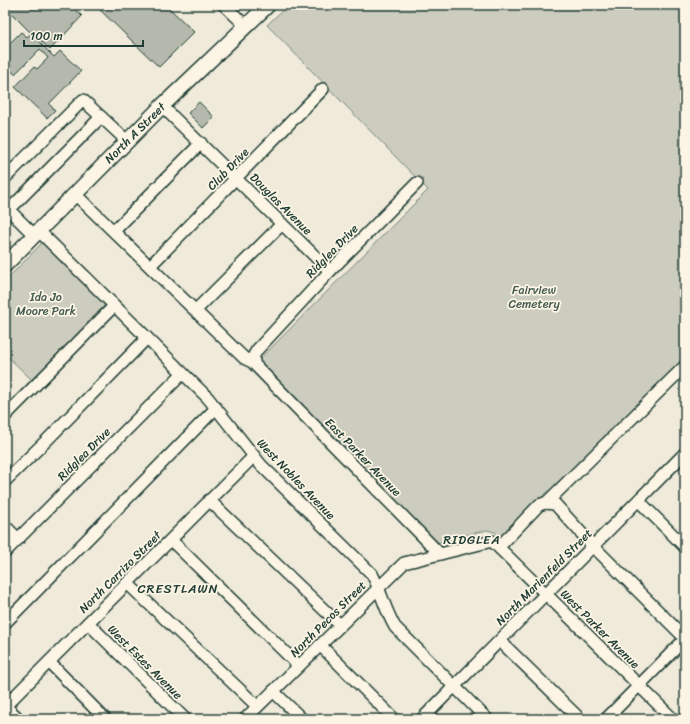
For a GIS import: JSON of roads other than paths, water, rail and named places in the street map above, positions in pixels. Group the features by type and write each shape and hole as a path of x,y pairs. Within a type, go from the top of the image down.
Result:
{"main road":[{"name":"North A Street","path":"5,265 162,106 268,5"}],"street":[{"path":"224,5 246,26"},
{"name":"Club Drive","path":"150,266 237,179 323,89"},
{"path":"5,178 83,100 127,141"},
{"name":"Douglas Avenue","path":"162,106 330,272"},
{"path":"7,208 101,117"},
{"path":"114,231 201,144"},
{"name":"Ridglea Drive","path":"254,359 256,350 417,183"},
{"path":"75,194 244,358 250,361 254,359"},
{"name":"West Nobles Avenue","path":"7,208 114,306 208,398 261,465 372,574 379,587 386,611 395,626 487,719"},
{"path":"196,310 282,224"},
{"path":"5,416 114,306"},
{"path":"5,481 146,338"},
{"name":"East Parker Avenue","path":"254,359 254,364 440,554"},
{"path":"546,503 685,366"},
{"name":"Ridglea Drive","path":"5,552 182,374"},
{"path":"5,622 216,408"},
{"name":"North Marienfeld Street","path":"422,719 685,454"},
{"name":"North Carrizo Street","path":"5,706 254,456"},
{"path":"209,500 340,625"},
{"path":"639,501 685,547"},
{"path":"440,554 466,547 495,544 541,504 555,504 559,507 593,546 685,638 606,719"},
{"path":"5,526 18,539"},
{"path":"170,540 298,666"},
{"name":"West Parker Avenue","path":"495,544 673,719"},
{"name":"North Pecos Street","path":"245,719 404,563 440,554"},
{"path":"127,583 257,706"},
{"name":"West Estes Avenue","path":"88,623 185,719"},
{"path":"500,641 580,719"},
{"path":"320,645 394,719"},
{"path":"49,662 105,719"},
{"path":"273,691 302,719"},
{"path":"5,706 19,719"}],"district":[{"name":"RIDGLEA","path":"472,539"},
{"name":"CRESTLAWN","path":"178,588"}],"park label":[{"name":"Fairview Cemetery","path":"534,297"},
{"name":"Ida Jo Moore Park","path":"46,304"}]}
